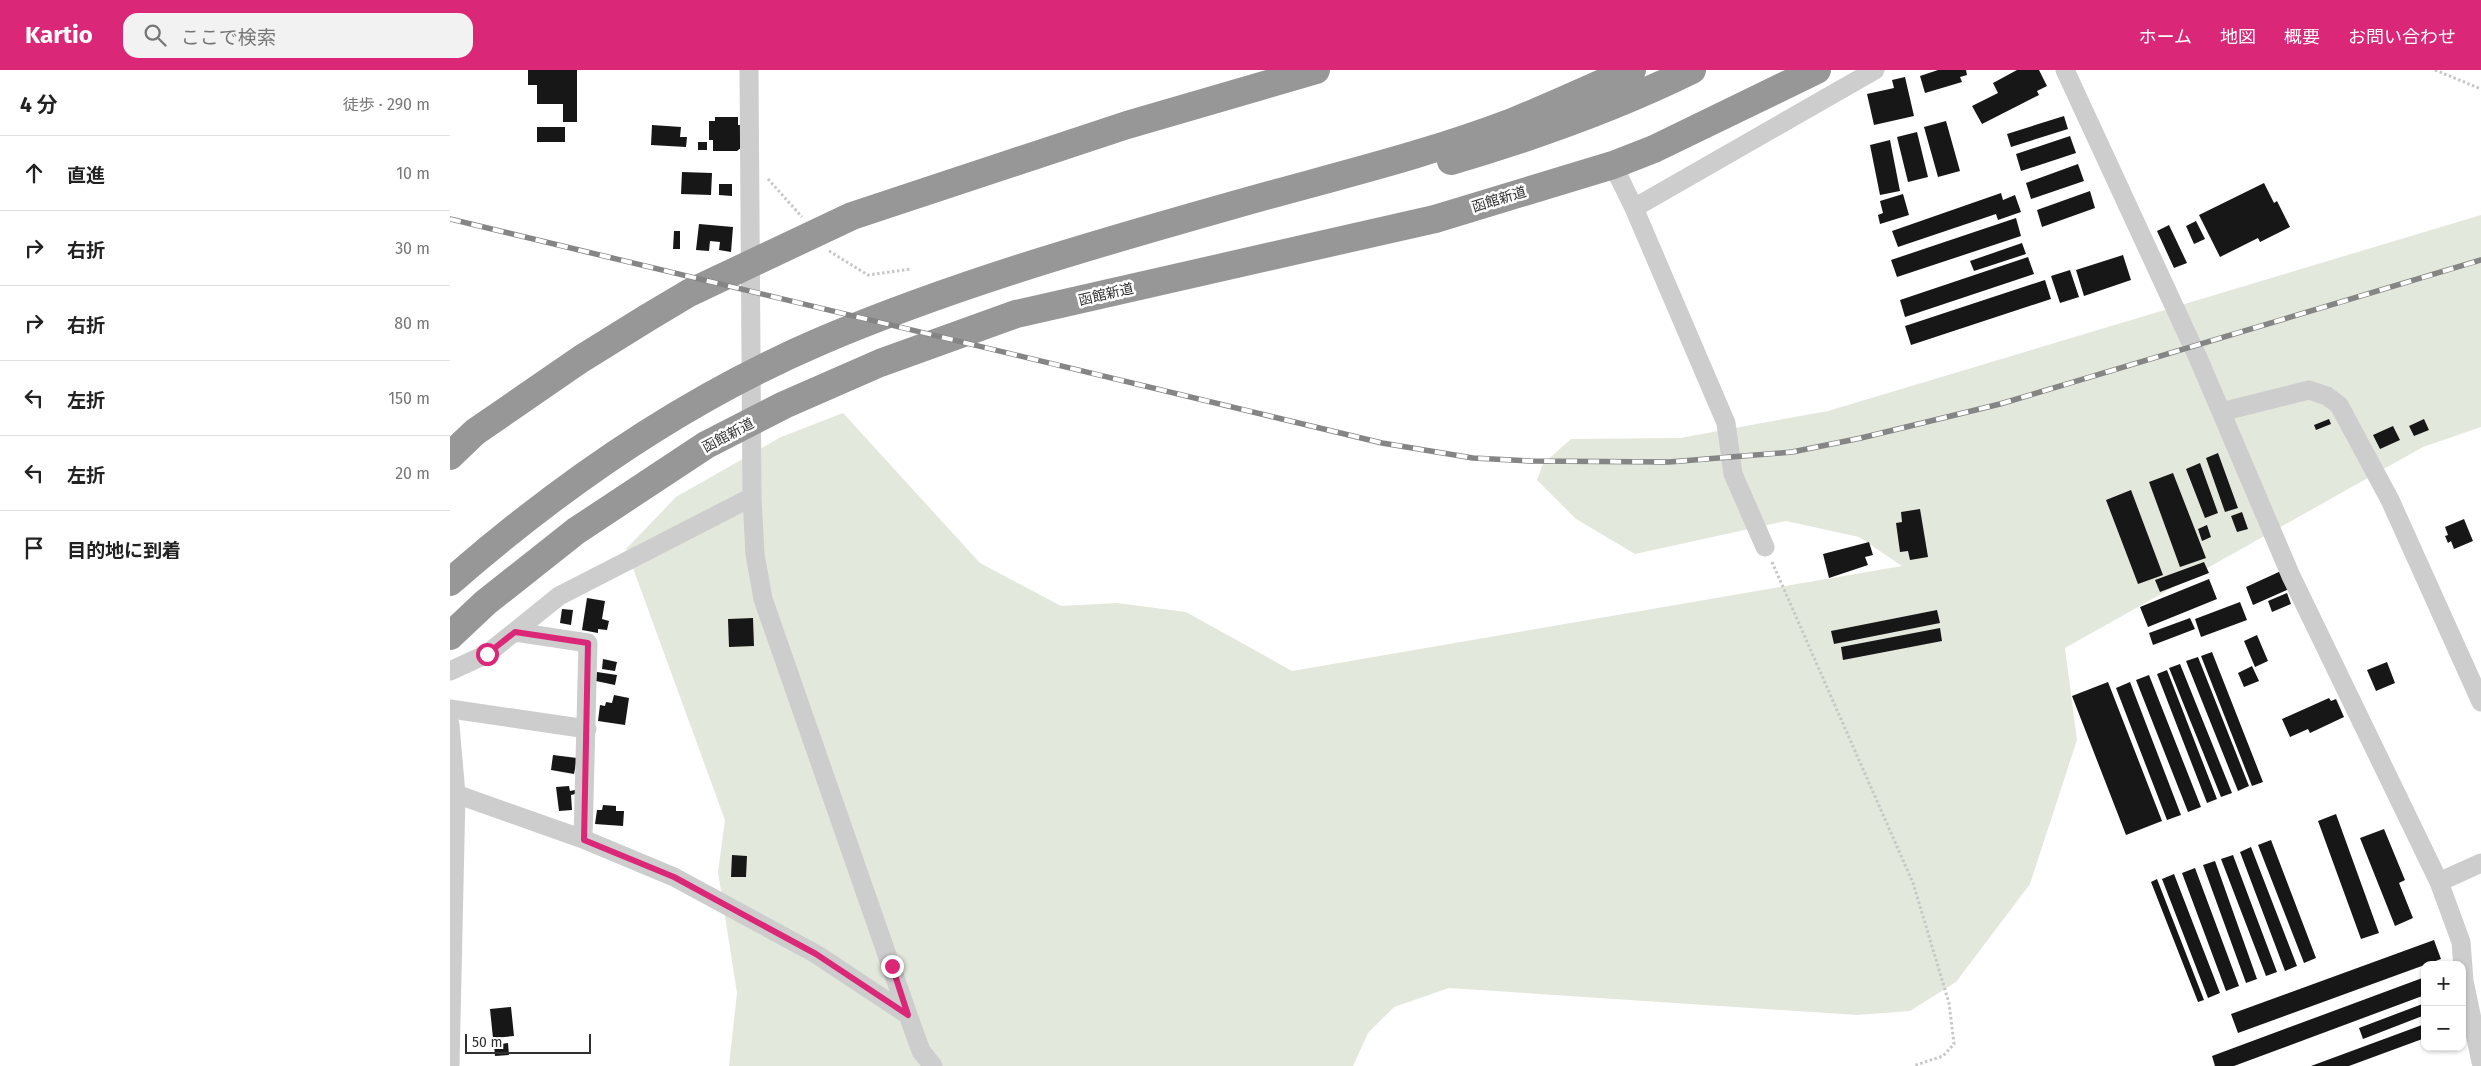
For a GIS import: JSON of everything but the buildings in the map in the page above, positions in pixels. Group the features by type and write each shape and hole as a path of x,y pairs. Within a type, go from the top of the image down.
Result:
{"highway":[{"path":"450,456 475,432 581,359 647,318 689,294 852,216 1127,125 1316,70"},
{"path":"450,582 488,549 572,484 706,398 818,342 889,313 1018,269 1430,149 1511,122 1632,70"},
{"path":"1018,269 1443,164 1519,141 1599,110 1692,70"},
{"name":"函館新道","path":"450,636 485,603 576,531 706,445 784,405 880,363 1016,314 1435,218 1613,165 1654,149 1817,70"}],"street":[{"path":"749,70 752,497 755,554 763,600 921,1051 933,1066"},
{"path":"1634,208 1875,70"},
{"path":"2065,70 2199,360 2291,576 2439,882 2461,942 2464,981 2481,1062"},
{"path":"1613,165 1634,208 1726,423 1733,474 1765,547"},
{"path":"2221,412 2309,390 2327,396 2339,405 2390,500 2481,702"},
{"path":"450,671 487,654 559,596 752,497"},
{"path":"515,632 588,643 584,840"},
{"path":"450,709 587,729"},
{"path":"450,725 453,793 450,1066"},
{"path":"453,793 584,840 674,877 816,954 908,1015"},
{"path":"2439,882 2481,864"}],"path":[{"path":"2435,70 2481,89"},
{"path":"1765,547 1913,883 1949,1003 1954,1044 1943,1056 1913,1066"}],"shaded area":[{"path":"2481,215 2481,427 2423,447 2065,648 2077,740 2030,884 1956,982 1910,1011 1857,1015 1449,988 1394,1007 1368,1033 1353,1066 729,1066 737,993 718,872 725,820 626,549 676,497 781,437 843,413 980,563 1061,606 1117,603 1186,612 1292,671 1902,566 1859,537 1786,521 1635,554 1576,519 1537,480 1543,464 1571,439 1680,438 1828,411"}],"railway":[{"path":"450,219 1382,443 1473,458 1530,461 1669,462 1792,452 1861,438 2000,404 2481,260"}],"route":[{"path":"487,654 515,632 588,643 584,840 674,877 816,954 908,1015 892,966"}]}
